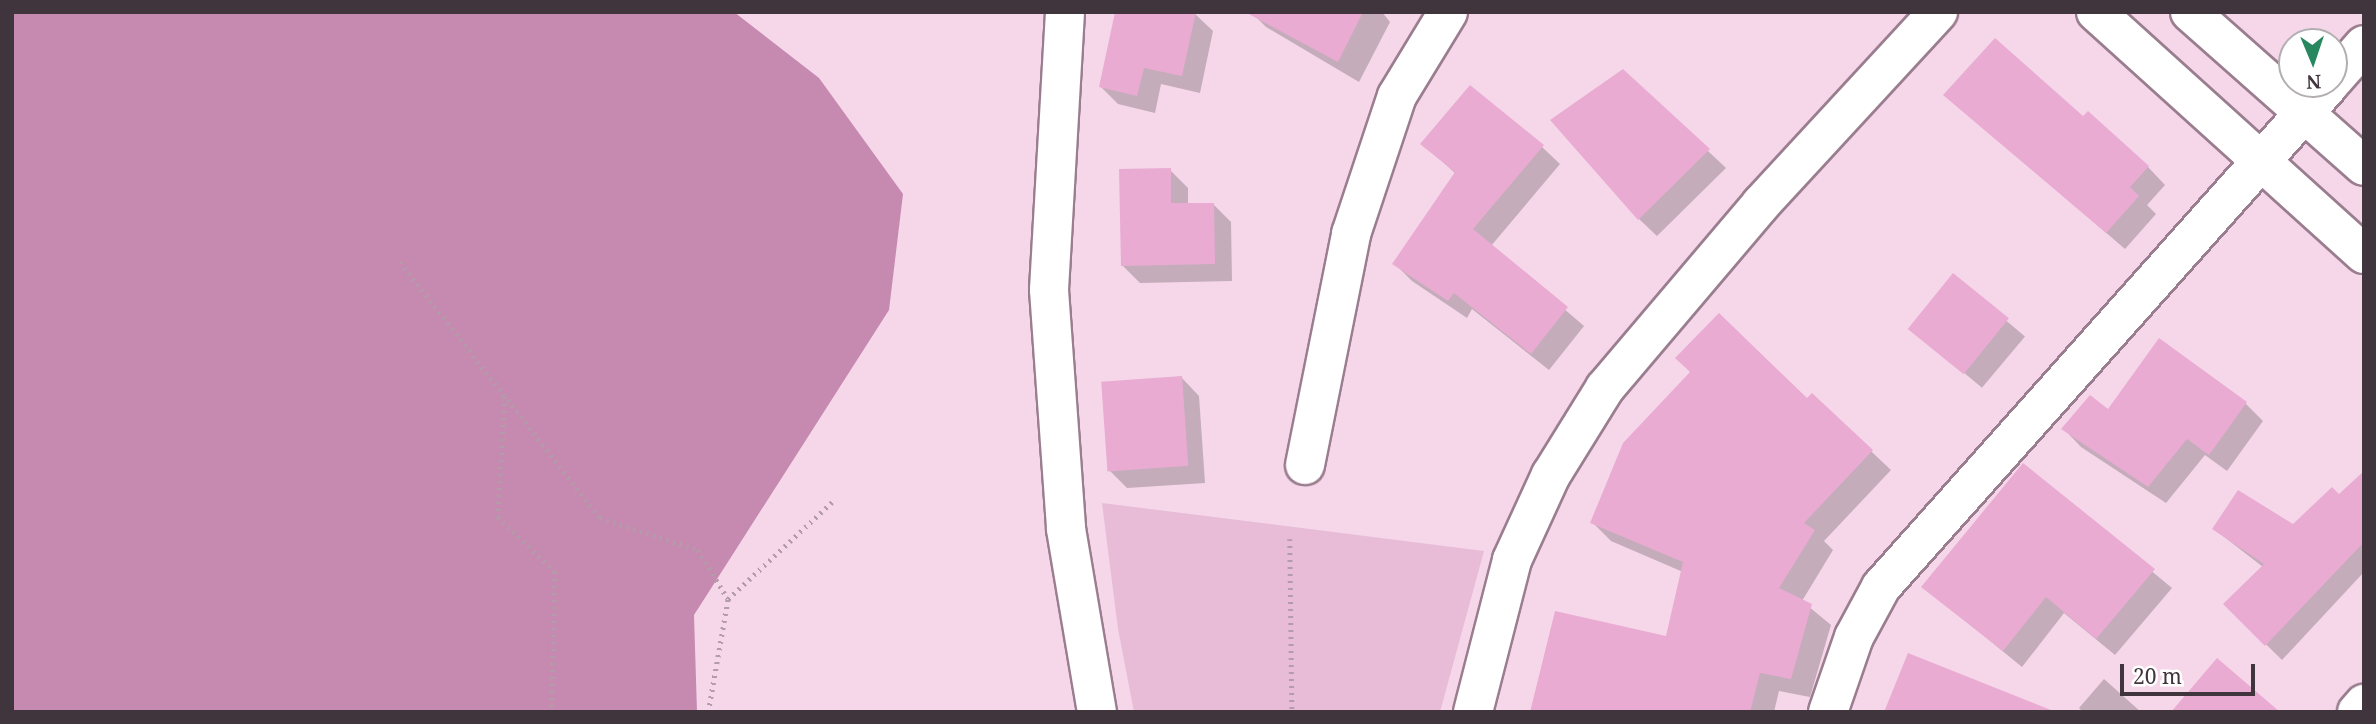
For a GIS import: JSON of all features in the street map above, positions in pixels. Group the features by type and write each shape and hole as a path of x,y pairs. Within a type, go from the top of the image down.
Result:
{"street":[{"path":"1065,12 1049,290 1066,529 1097,712"},
{"path":"1305,465 1351,234 1398,96 1448,12"},
{"path":"1473,712 1512,560 1550,475 1605,388 1761,204 1938,12"},
{"path":"2096,12 2364,254"},
{"path":"2190,12 2364,166"},
{"path":"2348,63 2364,45"},
{"path":"1828,712 1854,637 1881,587 2264,163 2318,98"},
{"path":"2357,712 2364,704"}],"path":[{"path":"400,262 600,518 698,550 728,599"},
{"path":"505,396 498,517 555,572 552,712"},
{"path":"708,712 728,599 833,501"},
{"path":"1290,539 1292,712"}],"shaded area":[{"path":"12,12 734,12 819,78 903,194 889,310 694,615 697,712 12,712"},
{"path":"1102,503 1484,551 1440,712 1134,712 1118,629"}],"building":[{"path":"1115,12 1196,12 1182,76 1144,68 1137,96 1099,87"},
{"path":"1245,12 1363,12 1338,62"},
{"path":"1995,38 2083,116 2088,111 2149,166 2130,187 2139,196 2106,233 1943,95"},
{"path":"1623,69 1710,149 1638,220 1550,120"},
{"path":"1470,85 1544,145 1473,229 1568,307 1531,354 1454,293 1448,301 1392,264 1455,172 1420,144"},
{"path":"1171,168 1171,203 1214,203 1215,264 1121,266 1119,169"},
{"path":"1953,273 2009,318 1964,374 1908,329"},
{"path":"1719,313 1807,398 1812,393 1873,450 1804,523 1815,530 1779,588 1812,604 1791,679 1760,673 1750,712 1530,712 1555,611 1666,636 1683,562 1590,523 1623,443 1690,372 1675,358"},
{"path":"2159,338 2247,402 2209,455 2187,439 2148,487 2061,429 2090,395 2108,409"},
{"path":"1182,376 1188,466 1107,471 1101,382"},
{"path":"2023,463 2155,569 2096,639 2046,597 2003,651 1921,587"},
{"path":"2364,471 2364,542 2265,646 2223,604 2264,564 2212,529 2238,490 2293,524 2332,487 2339,494"},
{"path":"1908,653 2051,710 2051,712 1884,712"},
{"path":"2217,658 2280,712 2171,712"}]}
